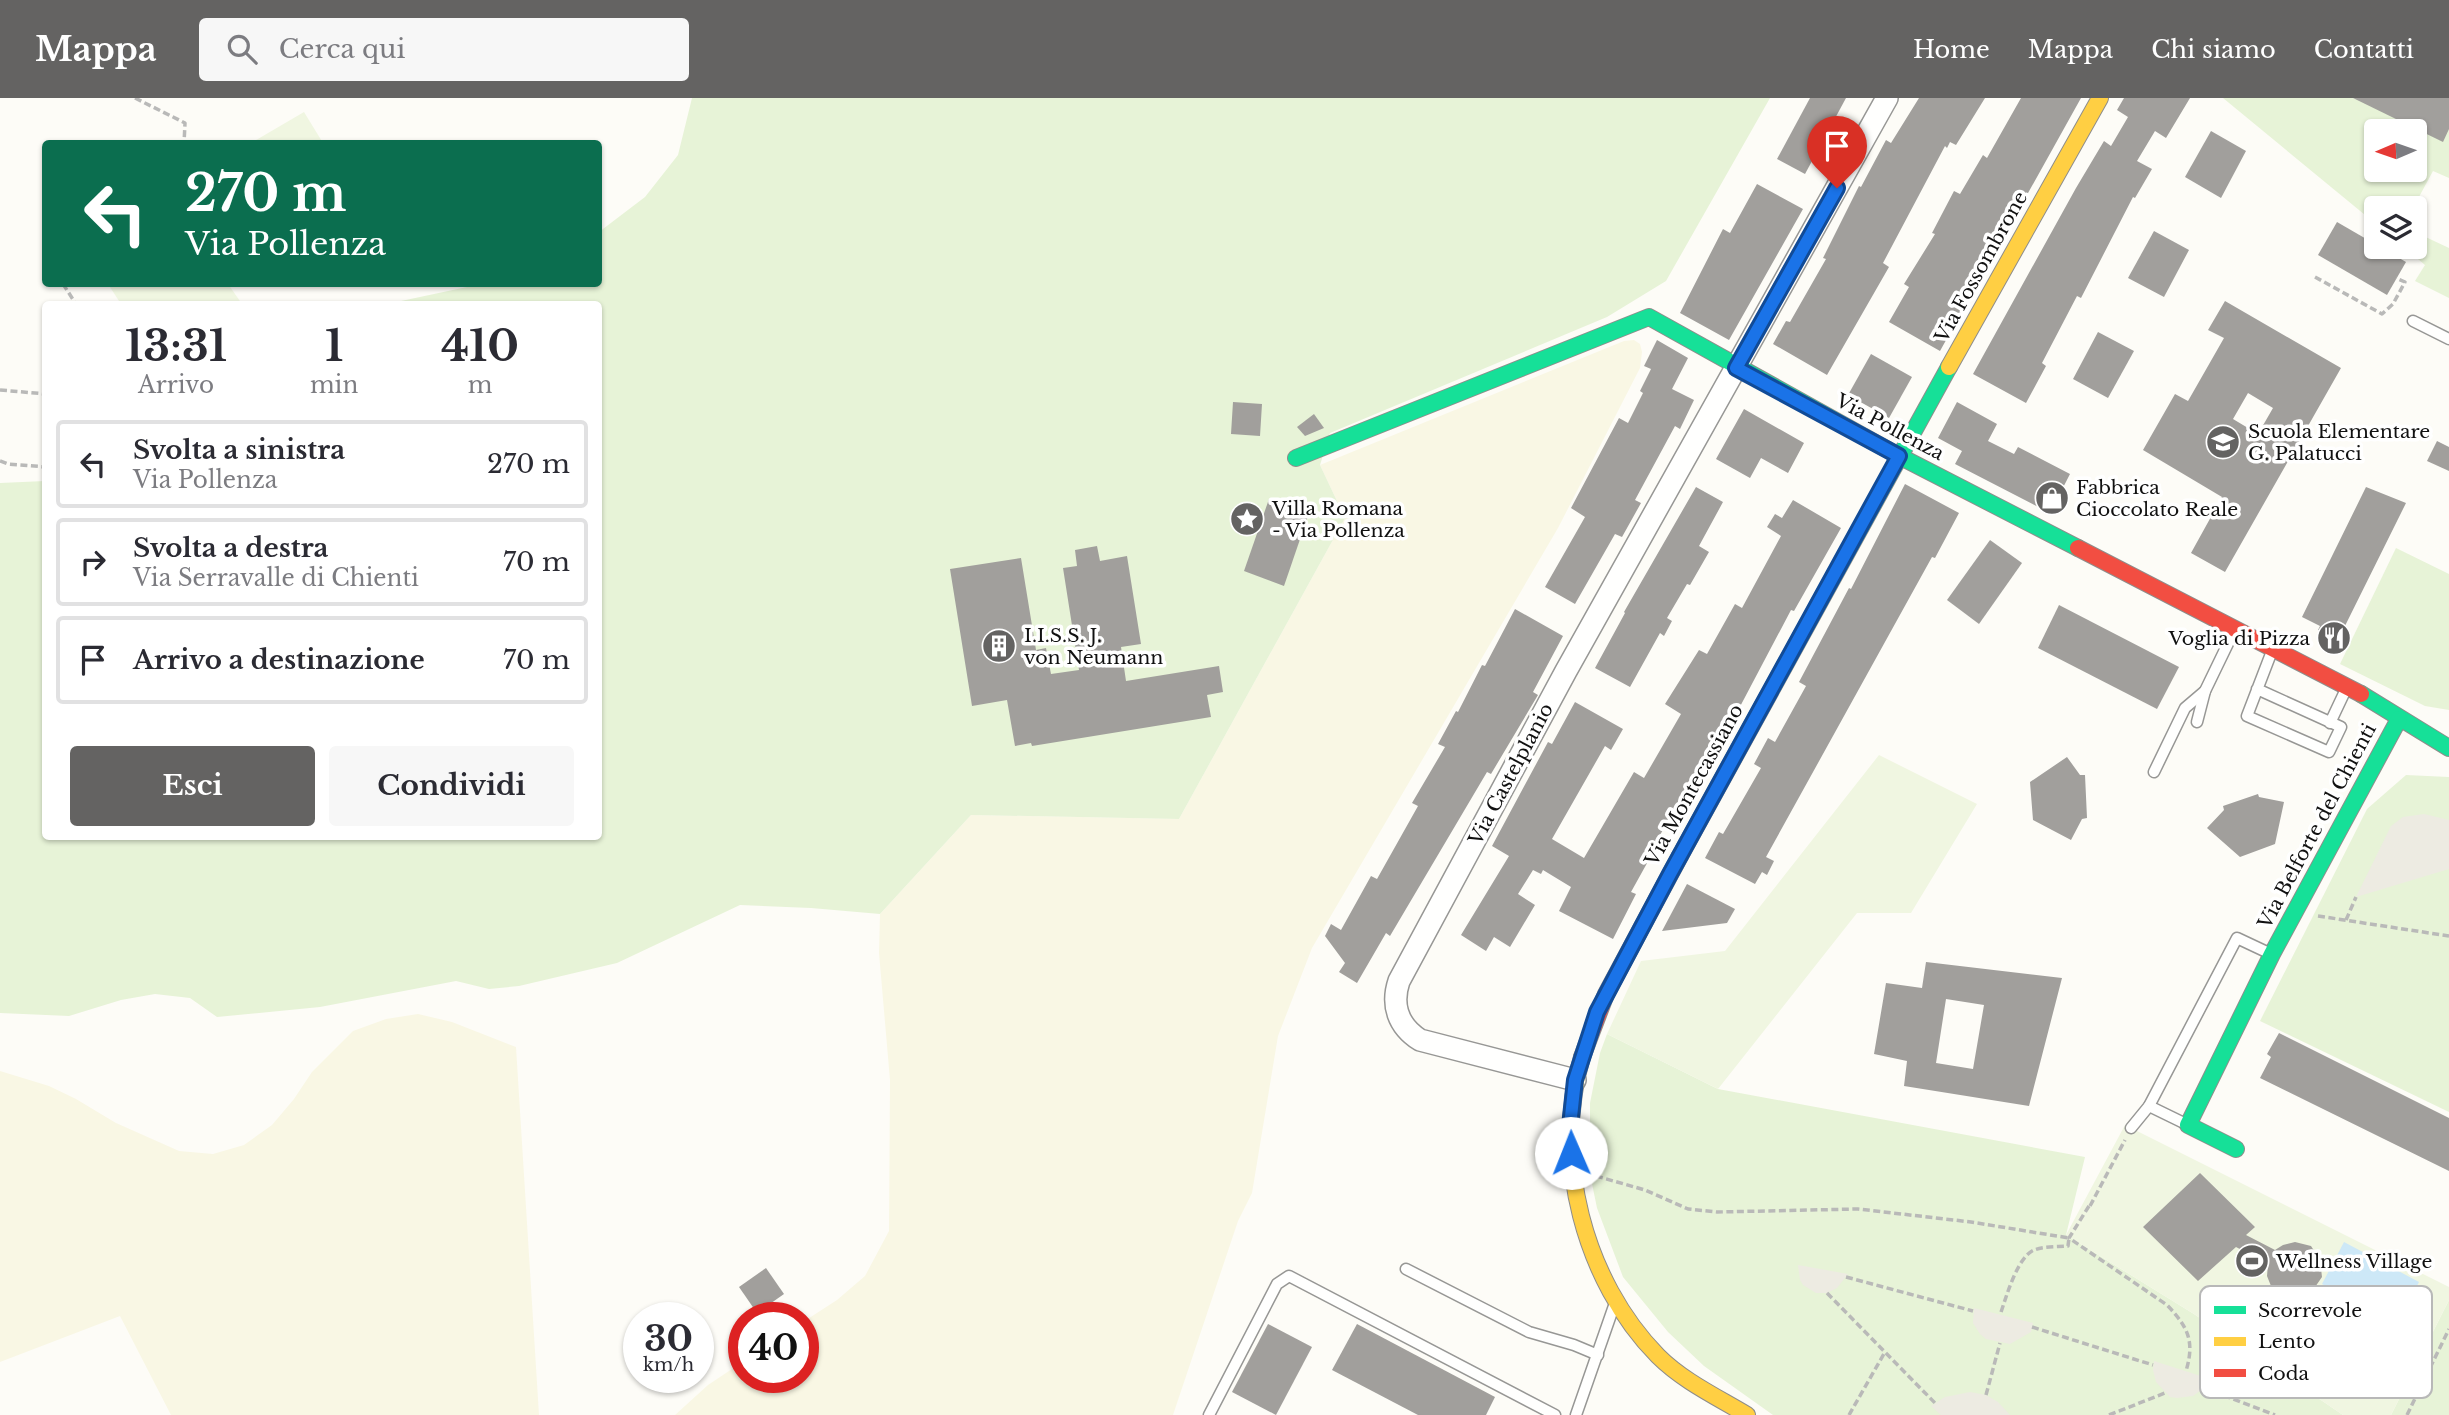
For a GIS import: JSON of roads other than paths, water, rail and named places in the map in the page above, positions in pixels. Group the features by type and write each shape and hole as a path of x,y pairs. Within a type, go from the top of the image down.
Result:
{"street":[{"name":"Via Castelplanio","path":"1575,1080 1420,1040 1407,1031 1399,1019 1395,990 1566,671 1887,98"},
{"name":"Via Fossombrone","path":"1899,456 2100,98"},
{"name":"Via Pollenza","path":"1296,458 1432,401 1650,317 1736,368 1899,456 2347,687 2449,748"},
{"name":"Via Montecassiano","path":"1747,1415 1694,1383 1658,1355 1616,1300 1589,1243 1572,1180 1570,1126 1575,1080 1590,1029 1605,995 1899,456"},
{"name":"Via Belforte del Chienti","path":"2188,1125 2272,954 2399,719"},
{"path":"2188,1125 2236,1149"}],"lane":[{"path":"2413,321 2449,339"},
{"path":"2197,722 2205,691 2235,629"},
{"path":"2257,690 2341,727 2329,752 2247,716 2273,648"},
{"path":"2330,723 2347,687"},
{"path":"2154,772 2185,708 2205,691"},
{"name":"Via Belforte del Chienti","path":"2131,1128 2149,1106 2237,938 2272,954"},
{"path":"2149,1106 2188,1125"},
{"path":"1406,1269 1528,1332 1598,1355"},
{"path":"1209,1415 1277,1283 1289,1276 1555,1415"},
{"path":"1576,1415 1616,1300"}],"water":[{"path":"2344,1242 2419,1282 2417,1286 2322,1284"}],"place":[{"name":"Scuola Elementare G. Palatucci","path":"2223,442"},
{"name":"Fabbrica Cioccolato Reale","path":"2052,498"},
{"name":"Villa Romana - Via Pollenza","path":"1247,519"},
{"name":"Voglia di Pizza","path":"2334,638"},
{"name":"I.I.S.S. J. von Neumann","path":"999,646"},
{"name":"Wellness Village","path":"2252,1261"}]}
